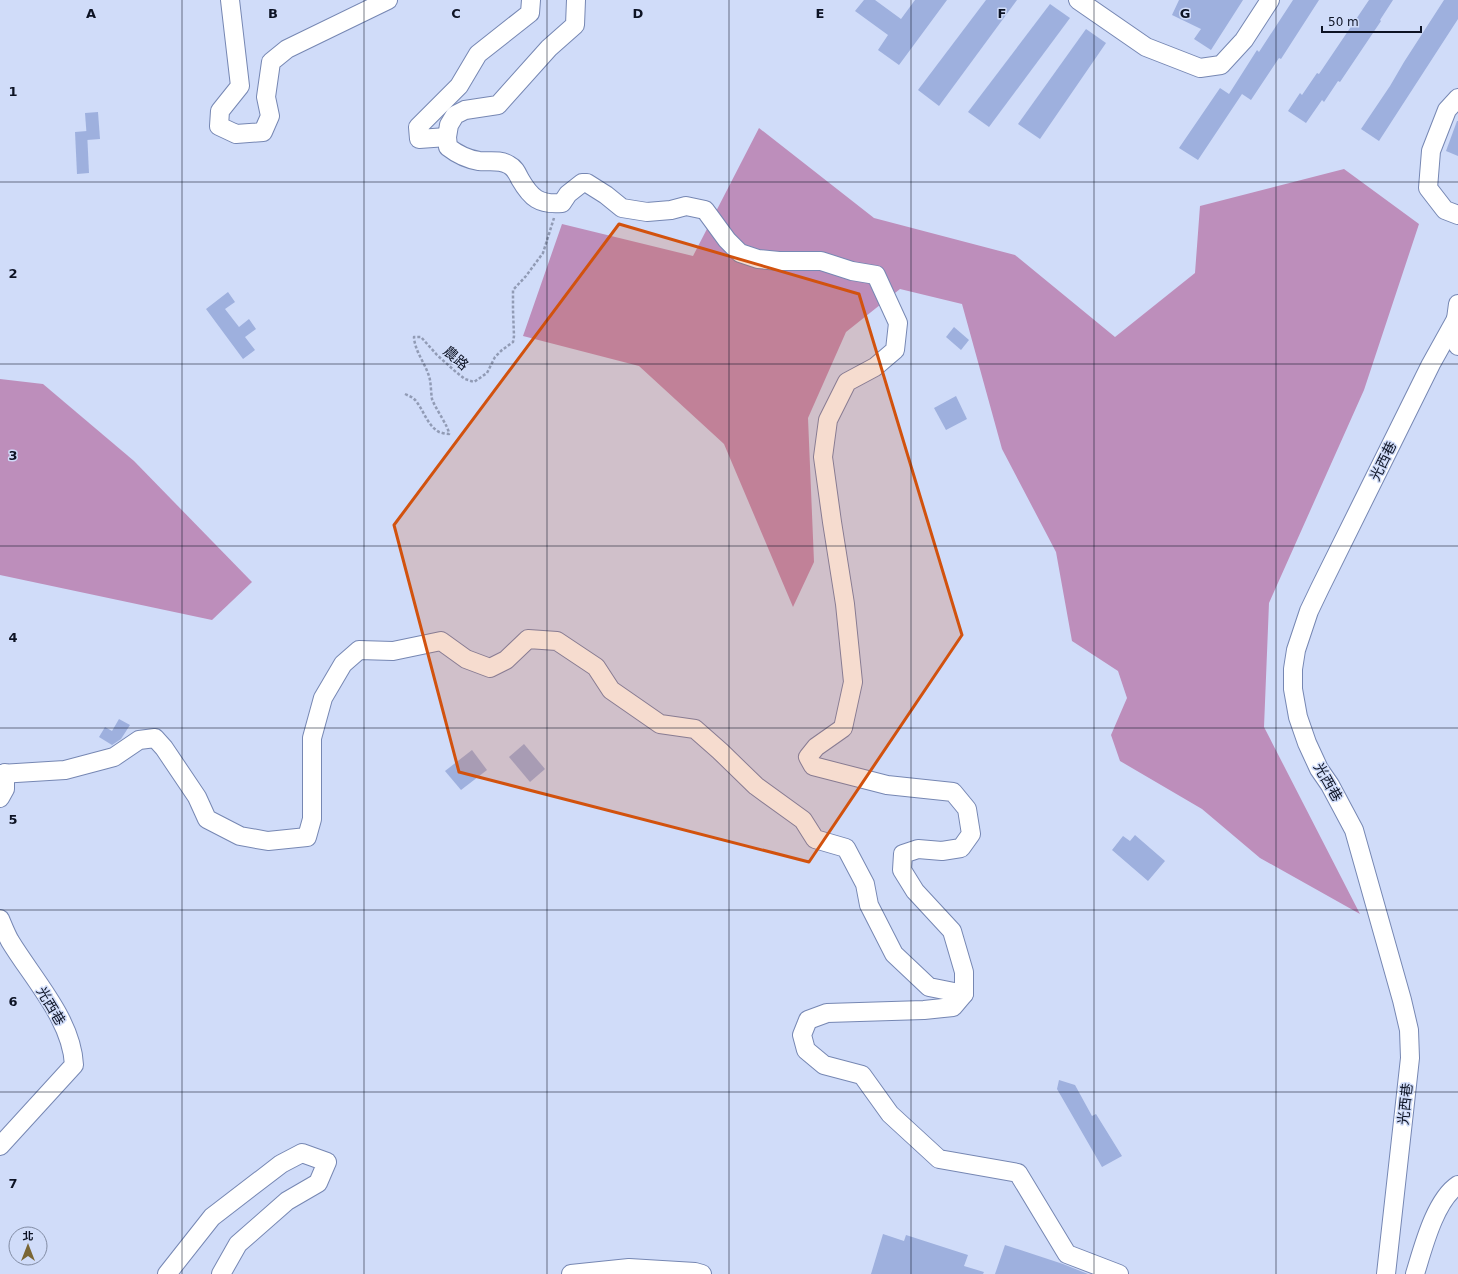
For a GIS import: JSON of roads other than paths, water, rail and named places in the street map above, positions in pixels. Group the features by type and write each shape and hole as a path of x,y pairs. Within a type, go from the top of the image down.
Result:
{"street":[{"path":"230,0 240,86 220,111 219,126 236,134 263,132 270,116 266,97 271,62 287,49 388,0"},
{"path":"447,137 419,139 418,127 459,86 478,54 530,13 531,0"},
{"path":"576,0 575,25 549,48 498,105 465,110 454,115 449,125 447,137 448,147 460,156 508,164 515,170 532,197 543,203 562,203 568,194 582,183 587,184 606,195 622,208 647,212 671,210 686,206 705,210 727,240 740,253 758,259 821,261 852,271 876,275 898,323 894,350 875,367 847,382 828,420 823,457 845,604 853,682 843,728 816,747 808,757 813,766 873,781 894,786 952,792 967,809 971,834 961,848 942,851 918,849 902,854 902,870 915,891 952,931 964,972 964,994 952,1007 924,1010 827,1013 808,1020 802,1034 806,1050 824,1065 862,1075 890,1114 939,1160 1018,1174 1067,1254 1119,1274"},
{"path":"1078,0 1146,47 1200,68 1221,65 1244,40 1270,0"},
{"path":"1458,98 1447,110 1431,151 1428,188 1445,210 1458,215"},
{"name":"光西巷","path":"1457,312 1458,346"},
{"name":"光西巷","path":"1386,1274 1410,1058 1409,1030 1394,968 1354,830 1330,785 1319,769 1307,743 1298,717 1293,688 1293,669 1296,650 1309,611 1457,312"},
{"path":"0,798 5,789 2,773 65,770 114,757 139,740 155,738 164,748 197,797 207,818 240,836 254,839 268,841 307,837 312,818 312,738 323,698 343,664 359,650 393,651 441,641 466,659 490,668 506,660 528,639 557,642 596,667 611,690 660,724 695,730 720,751 756,786 803,820 815,839 846,848 865,884 869,905 894,954 929,987 964,994"},
{"name":"光西巷","path":"0,919 10,940 62,1021 73,1052 74,1065 0,1146"},
{"path":"167,1274 212,1217 281,1164 302,1153 327,1162 318,1183 287,1201 238,1244 221,1274"},
{"path":"1415,1274 1428,1232 1447,1196 1453,1188 1458,1185"},
{"path":"571,1274 629,1268 695,1272 702,1274"}]}
